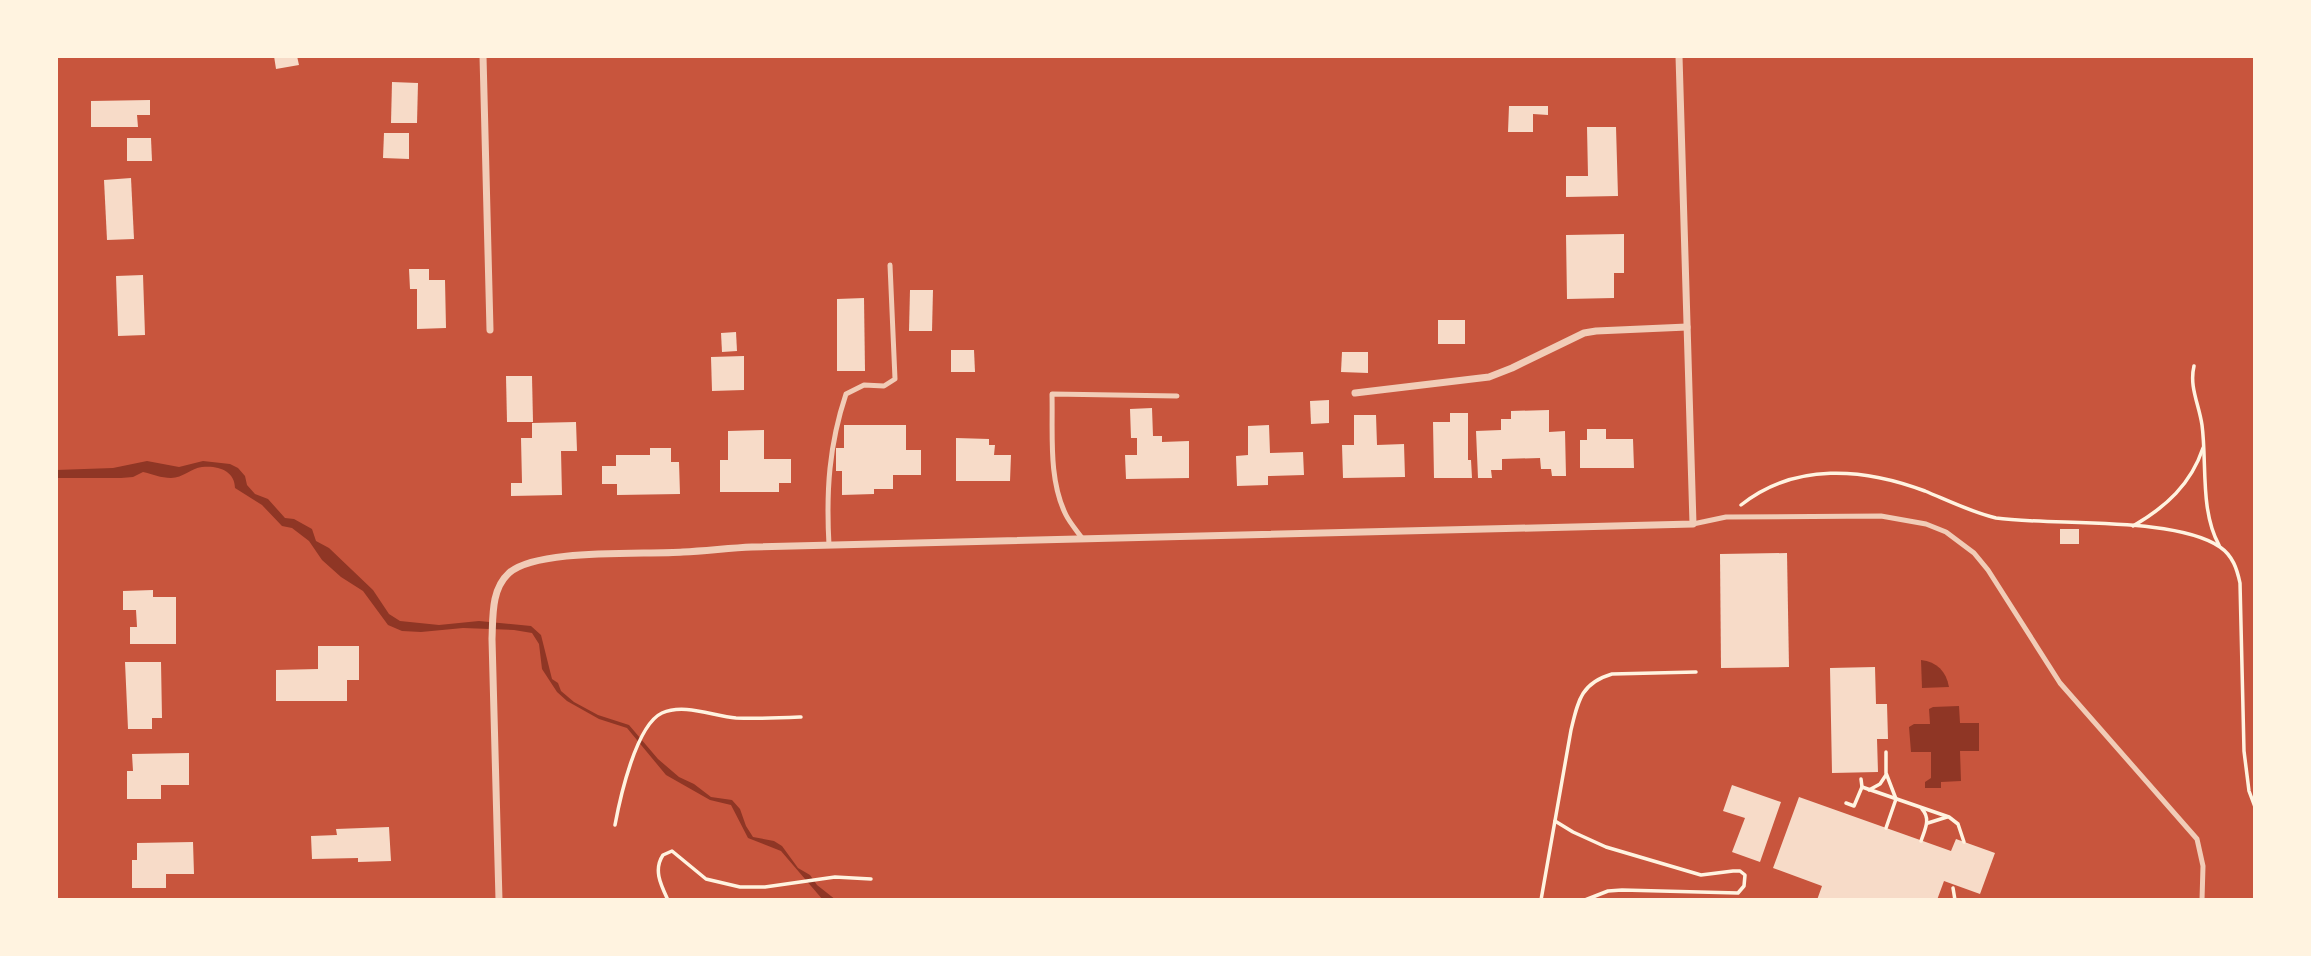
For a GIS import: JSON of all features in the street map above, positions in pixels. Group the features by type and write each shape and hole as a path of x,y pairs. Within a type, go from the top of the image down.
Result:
{"street":[{"path":"483,56 490,330"},
{"path":"499,900 493,608 502,580 519,566 558,557 829,545 1693,524 1679,56"},
{"path":"1355,393 1489,377 1584,333 1687,327"}],"lane":[{"path":"829,545 827,510 830,465 835,428 846,394 864,385 884,386 895,379 890,265"},
{"path":"1082,538 1066,516 1059,495 1054,465 1052,394 1177,396"},
{"path":"1693,524 1726,517 1893,517 1926,524 1959,541 1988,570 2060,683 2197,839 2203,866 2202,900"}],"path":[{"path":"2194,366 2192,382 2201,422 2211,526 2220,547"},
{"path":"2133,526 2161,509 2175,496 2197,466 2204,446"},
{"path":"1726,517 1749,499 1781,482 1819,472 1842,472 1893,480 1996,518 2133,526 2190,534 2220,547 2230,556 2237,568 2240,583 2244,751 2249,791 2255,807"},
{"path":"1541,900 1571,730 1580,698 1586,688 1601,677 1621,673 1696,672"},
{"path":"615,825 623,784 635,753 645,730 661,713 679,709 739,718 801,717"},
{"path":"1886,752 1886,773 1896,799 1886,828"},
{"path":"1869,790 1880,784 1886,773"},
{"path":"1846,803 1854,806 1861,788 1861,779"},
{"path":"1861,788 1949,817 1958,824 1964,842"},
{"path":"1921,807 1926,813 1927,823 1922,841"},
{"path":"1927,823 1949,817"},
{"path":"1555,821 1606,847 1701,875 1733,871 1745,875 1744,886 1738,893 1622,890 1608,891 1585,900"},
{"path":"668,900 659,877 658,864 663,855 672,851 698,874 716,882 754,888 818,878 872,879"},
{"path":"1953,888 1955,900"}],"shaded area":[{"path":"147,461 179,467 203,461 230,464 238,468 255,494 268,499 285,518 294,519 312,529 316,541 329,548 373,590 389,614 400,621 439,625 479,621 531,626 541,635 552,679 558,683 561,691 574,702 598,715 629,725 658,759 679,777 711,797 732,800 740,809 753,837 774,841 782,846 798,868 810,875 817,885 836,900 823,900 781,851 748,838 731,805 710,800 666,775 627,728 599,719 567,701 557,692 542,669 539,644 532,633 463,628 402,631 388,625 363,591 341,577 322,560 309,541 292,528 282,526 262,505 235,488 229,473 219,468 198,468 171,478 143,472 133,477 121,478 56,478 56,470 113,468"},
{"path":"1921,660 1940,668 1949,687 1922,688"},
{"path":"1959,706 1960,723 1979,723 1979,751 1960,751 1961,781 1941,782 1941,788 1925,788 1925,782 1931,778 1931,752 1911,752 1909,727 1914,724 1930,724 1929,709 1933,707"}],"building":[{"path":"274,56 297,56 299,65 276,69"},
{"path":"392,82 418,83 417,123 391,123"},
{"path":"150,100 150,115 137,115 138,127 91,127 91,101"},
{"path":"1509,106 1548,106 1548,115 1533,114 1533,132 1508,132"},
{"path":"1587,127 1616,127 1618,196 1566,197 1566,176 1588,176"},
{"path":"384,133 409,133 409,159 383,158"},
{"path":"127,138 151,138 152,161 127,161"},
{"path":"131,178 134,239 107,240 104,180"},
{"path":"1624,234 1624,273 1614,273 1614,298 1567,299 1566,235"},
{"path":"409,269 429,269 429,280 445,280 446,328 417,329 417,289 410,289"},
{"path":"143,275 145,335 118,336 116,276"},
{"path":"910,290 933,290 932,331 909,331"},
{"path":"864,298 865,371 837,371 837,299"},
{"path":"1438,320 1465,320 1465,344 1438,344"},
{"path":"736,332 737,351 722,352 721,333"},
{"path":"951,350 974,350 975,372 951,372"},
{"path":"1342,352 1368,352 1368,373 1341,372"},
{"path":"744,356 744,390 712,391 711,357"},
{"path":"506,376 532,376 533,422 507,422"},
{"path":"1329,400 1329,423 1311,424 1310,401"},
{"path":"1152,408 1153,436 1162,436 1162,442 1189,441 1189,478 1126,479 1125,455 1137,455 1137,438 1131,438 1130,409"},
{"path":"1549,410 1549,432 1565,431 1566,476 1552,476 1551,469 1541,469 1540,458 1502,459 1502,470 1491,470 1492,478 1478,478 1476,431 1501,430 1501,419 1511,419 1511,411"},
{"path":"1450,413 1468,413 1468,460 1471,460 1472,478 1434,478 1433,422 1450,422"},
{"path":"1354,415 1376,415 1377,445 1404,444 1405,477 1343,478 1342,445 1354,445"},
{"path":"576,422 577,451 561,451 562,495 511,496 511,483 522,483 521,438 532,438 532,423"},
{"path":"844,425 906,425 906,450 921,450 921,475 893,475 893,489 874,489 874,494 842,495 842,471 836,471 836,448 844,448"},
{"path":"1269,425 1270,453 1303,452 1304,475 1268,476 1268,485 1237,486 1236,456 1248,455 1248,426"},
{"path":"1587,429 1606,429 1606,439 1633,439 1634,468 1580,468 1580,440 1587,440"},
{"path":"764,430 764,459 791,459 791,483 779,483 779,492 720,492 720,460 728,460 728,431"},
{"path":"956,438 989,439 989,445 995,445 994,455 1011,455 1010,481 956,481"},
{"path":"650,448 671,448 671,462 679,462 680,494 617,495 617,484 602,484 602,466 616,466 616,455 650,455"},
{"path":"2060,529 2079,529 2079,544 2060,544"},
{"path":"1787,553 1789,667 1721,668 1720,554"},
{"path":"153,590 153,597 176,597 176,644 130,644 130,627 137,627 136,610 123,610 123,591"},
{"path":"318,646 359,646 359,680 347,680 347,701 276,701 276,670 318,669"},
{"path":"125,662 161,662 162,718 152,718 152,729 128,729"},
{"path":"1875,667 1876,704 1887,704 1888,739 1877,739 1878,772 1832,773 1830,668"},
{"path":"189,753 189,785 161,785 161,799 127,799 127,771 133,771 132,754"},
{"path":"1732,785 1781,802 1760,862 1732,852 1745,818 1723,811"},
{"path":"1799,797 1951,851 1956,839 1995,853 1980,894 1944,881 1937,900 1817,900 1822,886 1773,868"},
{"path":"389,827 391,861 358,862 358,858 312,859 311,836 337,835 336,829"},
{"path":"193,842 194,874 166,874 166,888 132,888 132,860 137,860 137,843"}]}
